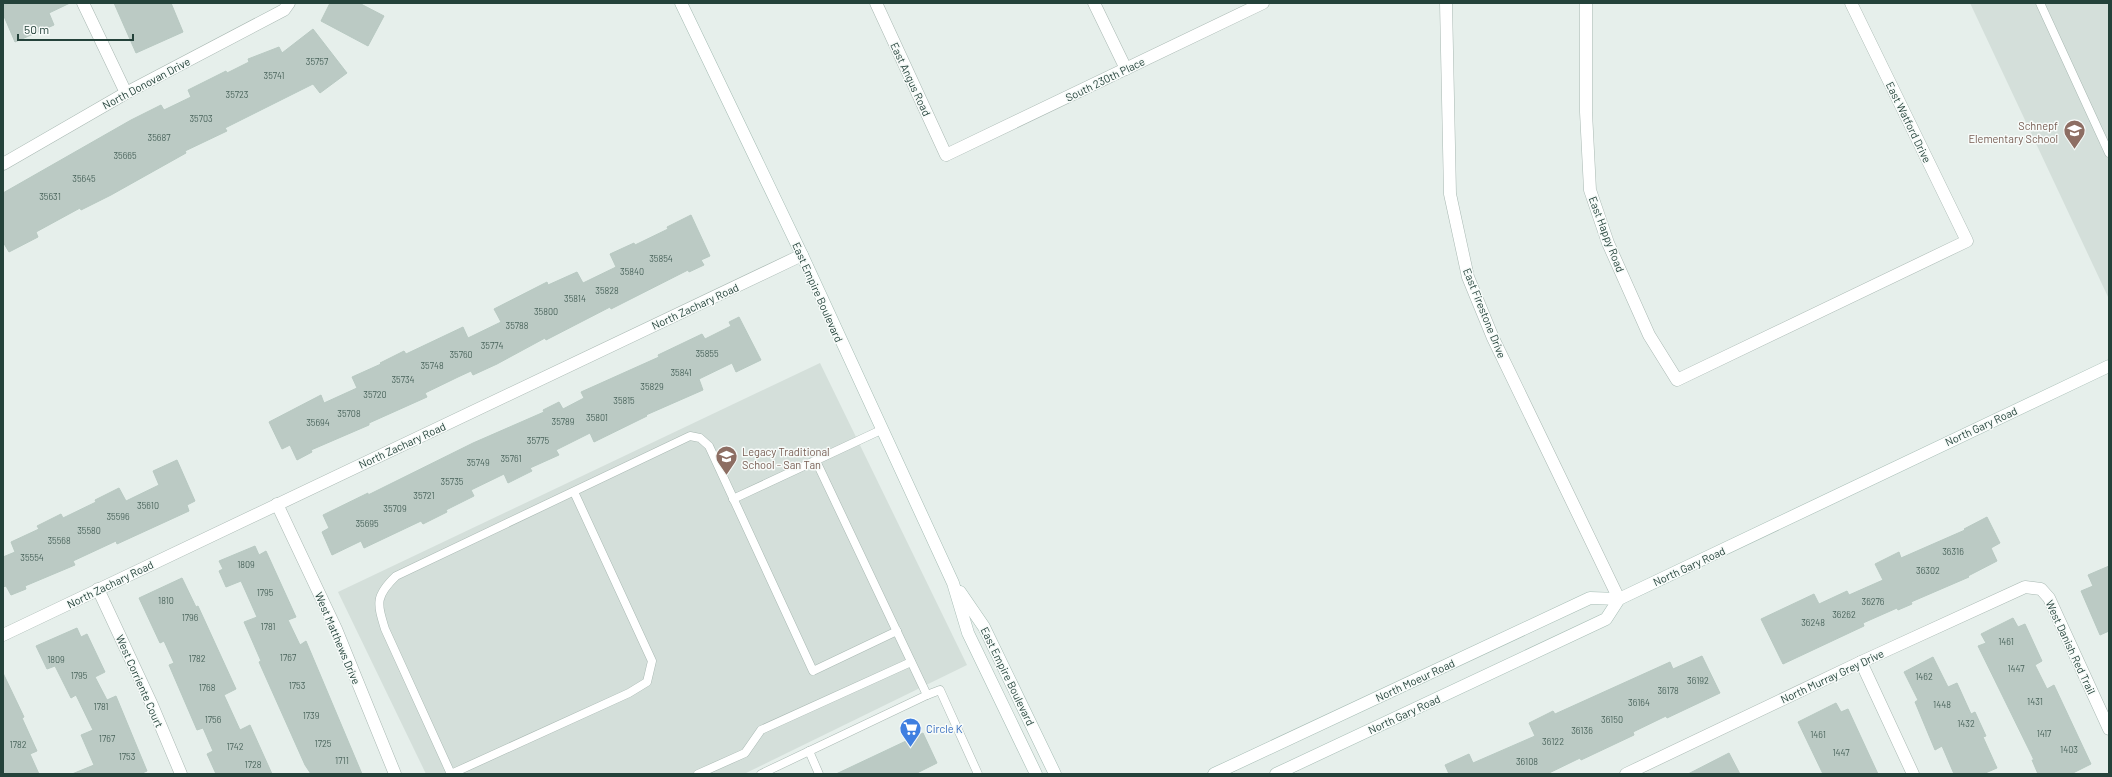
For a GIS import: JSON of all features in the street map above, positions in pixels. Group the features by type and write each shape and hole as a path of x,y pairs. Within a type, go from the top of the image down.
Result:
{"street":[{"path":"83,3 126,93"},
{"name":"North Donovan Drive","path":"3,164 126,93 284,10 289,3"},
{"name":"East Empire Boulevard","path":"681,3 802,255 881,430 953,582 984,627 1055,774"},
{"name":"East Angus Road","path":"876,3 946,155"},
{"path":"1094,3 1126,69"},
{"name":"South 230th Place","path":"946,155 1263,3"},
{"name":"East Firestone Drive","path":"1446,3 1450,194 1468,277 1492,338 1619,599"},
{"name":"East Happy Road","path":"1586,3 1586,112 1590,190 1608,243 1649,335 1677,380 1967,241"},
{"name":"East Watford Drive","path":"1851,3 1967,241"},
{"name":"North Zachary Road","path":"3,635 802,255"},
{"name":"North Gary Road","path":"1276,774 1606,619 1619,599 2109,366"},
{"name":"West Matthews Drive","path":"277,504 336,630 395,774"},
{"name":"East Empire Boulevard","path":"953,582 968,634 1036,774"},
{"name":"North Murray Grey Drive","path":"1626,774 1648,769 1861,662 2025,587 2041,589"},
{"name":"West Corriente Court","path":"98,589 152,706 181,774"},
{"name":"West Danish Red Trail","path":"2041,589 2049,598 2109,728"},
{"name":"North Moeur Road","path":"1214,774 1590,598 1619,599"},
{"path":"1861,662 1913,774"}],"lane":[{"path":"2040,3 2109,153"},
{"path":"733,499 881,430"},
{"path":"574,492 652,660 647,682 629,693 451,774 385,629 379,608 382,589 396,576 690,436 700,438 709,446 814,670 896,631"},
{"path":"816,461 927,695"},
{"path":"698,774 745,753 761,730 911,662"},
{"path":"762,774 940,690 978,774"},
{"path":"809,751 820,774"}],"shaded area":[{"name":"Schnepf Elementary School","path":"1970,3 2109,3 2109,299"},
{"name":"Legacy Traditional School - San Tan","path":"820,363 967,665 744,774 426,774 338,592"}],"building":[{"path":"3,3 70,3 49,13 54,25 15,42 3,14"},
{"path":"114,3 171,3 183,32 136,53"},
{"path":"330,3 359,3 384,16 368,46 321,21"},
{"path":"313,29 347,73 320,93 313,84 225,128 227,131 185,151 186,153 111,195 81,210 80,208 36,232 38,237 9,252 3,242 3,193 131,120 161,105 164,110 191,97 188,90 226,71 227,73 249,62 248,59 279,47 282,53"},
{"path":"691,215 710,256 701,260 704,265 689,272 688,270 611,309 610,307 473,375 471,371 458,377 425,393 427,397 369,423 369,425 311,450 312,452 297,460 290,445 282,449 269,422 321,395 324,403 357,388 352,377 381,364 380,363 404,351 406,354 463,327 468,338 501,322 494,309 547,282 548,285 577,272 583,283 616,267 610,254 634,243 635,245 668,229 667,227"},
{"path":"739,317 761,360 736,372 732,363 699,379 703,390 646,415 647,416 594,442 590,433 556,450 559,455 530,468 532,471 508,483 504,474 471,490 474,496 446,510 447,512 423,524 421,521 364,548 361,541 332,555 322,532 329,528 323,515 368,493 368,495 473,443 544,412 543,410 559,402 563,409 584,398 581,392 659,357 658,355 702,334 705,339 731,326 729,322"},
{"path":"177,460 195,501 187,505 189,511 117,544 116,541 73,561 75,565 25,586 26,589 11,595 6,586 3,587 3,557 15,552 11,542 39,529 37,526 61,514 63,518 96,502 95,500 119,488 126,501 159,485 153,471"},
{"path":"1987,517 2000,543 1991,548 1997,561 1968,576 1969,577 1911,602 1912,604 1898,610 1897,608 1863,623 1864,626 1783,664 1761,619 1814,594 1819,604 1847,591 1849,595 1883,580 1875,564 1899,552 1901,558 1965,530 1964,529"},
{"path":"255,546 259,555 266,551 296,617 288,620 300,645 306,641 362,774 311,774 305,765 259,662 261,661 244,622 257,617 241,581 226,587 219,571 223,569 219,561"},
{"path":"2109,566 2109,631 2100,635 2081,591 2093,586 2088,575"},
{"path":"182,578 196,607 198,606 236,689 224,695 240,730 250,725 272,774 216,774 207,754 213,751 203,728 197,730 169,665 174,663 164,641 160,643 139,598"},
{"path":"2013,618 2018,627 2025,624 2042,661 2035,665 2047,689 2054,685 2091,764 2071,774 2038,774 2032,760 2034,760 1978,646 1986,643 1981,634"},
{"path":"77,628 81,637 87,634 105,672 95,677 107,700 116,696 147,771 140,774 72,774 94,765 81,735 93,730 76,695 71,698 55,666 47,669 36,646"},
{"path":"1702,656 1720,693 1667,718 1666,716 1633,732 1634,735 1581,760 1580,758 1547,774 1449,774 1445,765 1469,754 1473,763 1535,736 1529,723 1553,711 1555,714 1670,662 1673,669"},
{"path":"1933,657 1948,687 1957,683 1971,714 1975,712 1986,736 1983,737 1997,768 1983,774 1954,774 1942,746 1935,750 1915,702 1918,700 1904,672"},
{"path":"3,673 24,717 22,718 37,751 30,754 39,774 3,774"},
{"path":"1836,703 1841,712 1848,709 1878,774 1823,774 1798,722"},
{"name":"Circle K","path":"923,733 937,763 915,774 836,774"},
{"path":"1729,753 1740,774 1688,774"}],"place":[{"name":"Schnepf Elementary School","path":"2074,150"},
{"name":"Legacy Traditional School - San Tan","path":"727,476"},
{"name":"Circle K","path":"910,748"}]}
